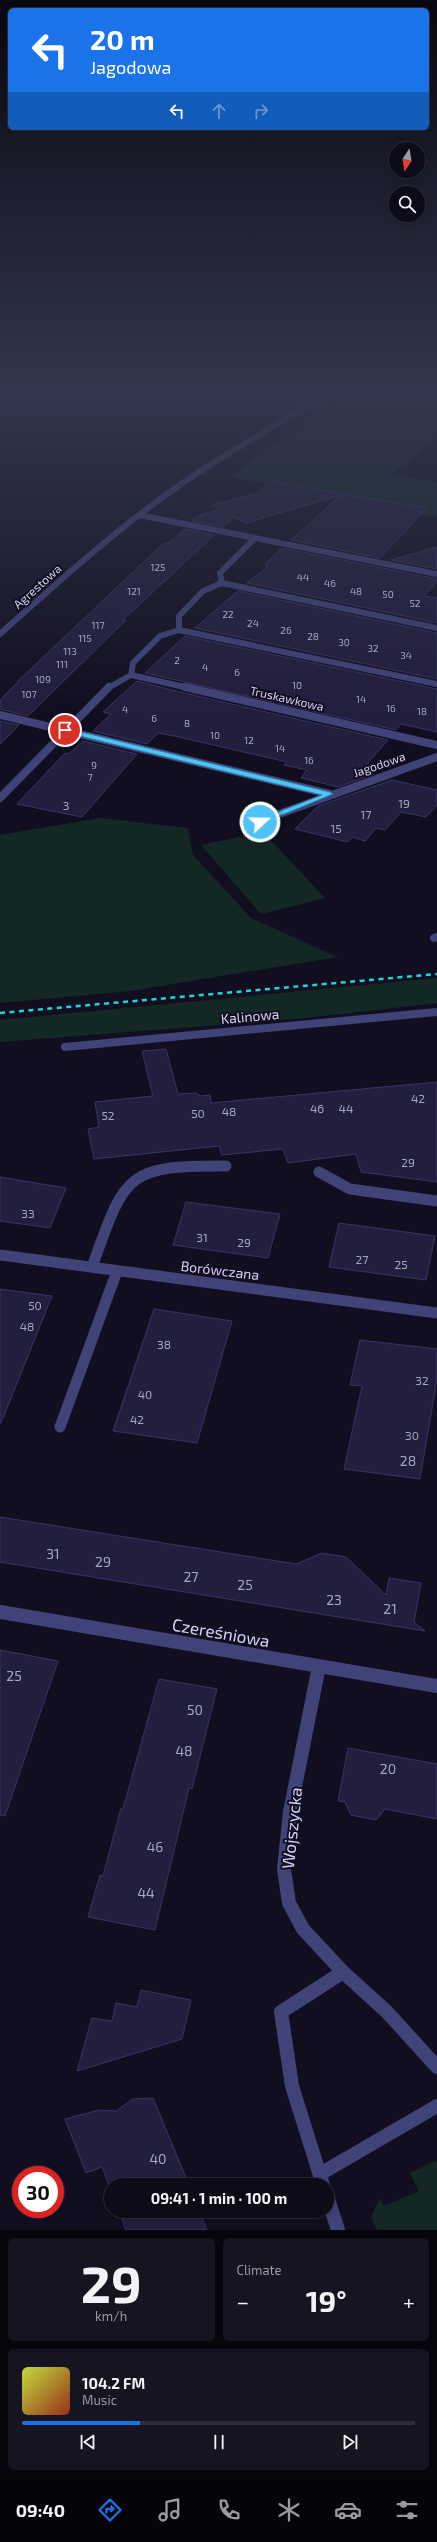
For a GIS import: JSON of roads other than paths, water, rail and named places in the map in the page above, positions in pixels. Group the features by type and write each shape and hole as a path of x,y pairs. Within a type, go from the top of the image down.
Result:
{"street":[{"name":"Agrestowa","path":"0,634 76,566 139,515 162,499"},
{"path":"139,515 254,539 437,574"},
{"path":"222,583 220,573 254,539"},
{"path":"179,630 179,616 203,591 222,583 437,628"},
{"path":"0,798 65,730 111,685 132,676 133,663 160,636 179,630 437,684"},
{"name":"Truskawkowa","path":"132,676 437,745"},
{"path":"0,715 330,794"},
{"name":"Jagodowa","path":"260,822 330,794 437,757"},
{"name":"Kalinowa","path":"65,1047 437,1012"},
{"path":"92,1267 120,1195 141,1175 173,1166 226,1166"},
{"path":"319,1172 350,1189 437,1200"},
{"name":"Borówczana","path":"0,1255 437,1313"},
{"path":"60,1427 117,1271"},
{"name":"Czereśniowa","path":"0,1612 437,1686"},
{"name":"Wojszycka","path":"319,1666 290,1812 284,1869 289,1903 303,1929 343,1972 387,2012 437,2067"},
{"path":"321,2178 292,2086 281,2012 343,1972"},
{"path":"325,2178 437,2106"},
{"path":"334,2218 338,2230"}],"railway":[{"path":"0,1013 437,974"}]}
